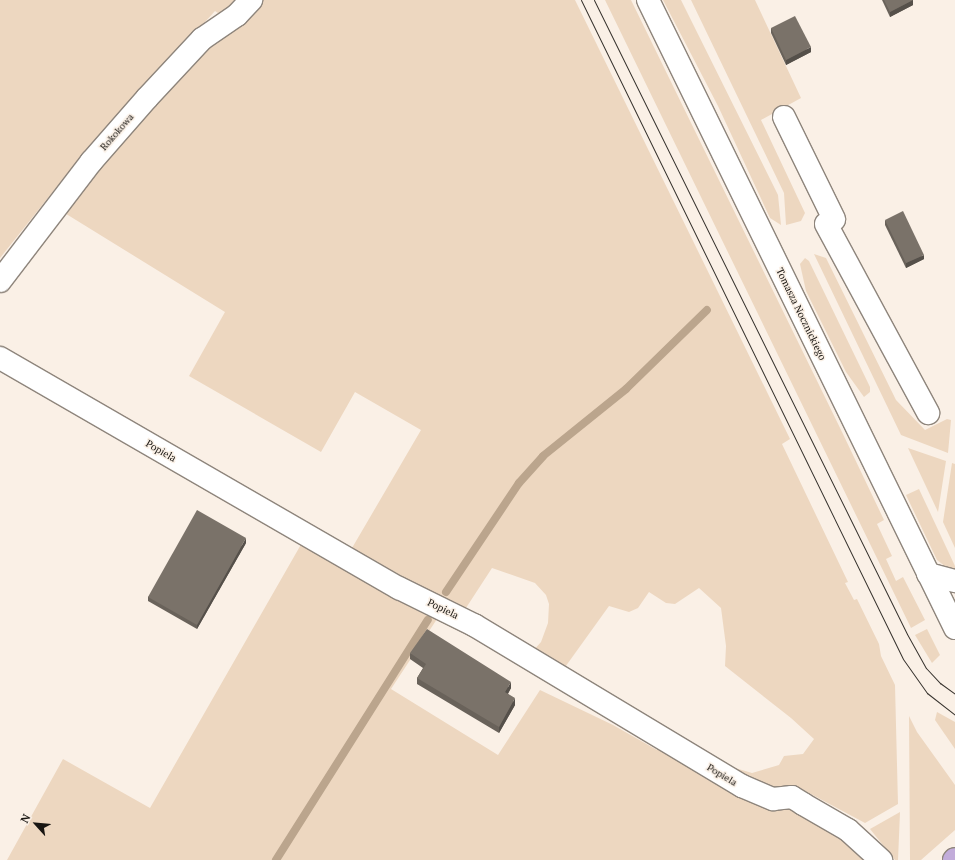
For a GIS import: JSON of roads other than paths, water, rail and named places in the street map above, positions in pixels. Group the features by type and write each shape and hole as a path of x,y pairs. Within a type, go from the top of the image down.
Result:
{"street":[{"name":"Rokokowa","path":"0,281 91,162 137,110 202,39 237,15 251,0"},
{"name":"Tomasza Nocznickiego","path":"648,0 955,628"},
{"path":"784,117 830,222 928,413"},
{"name":"Popiela","path":"0,358 399,588 474,625 637,716 742,786 773,799 792,798 848,830 881,860"},
{"path":"928,574 955,581"}],"waterway":[{"path":"446,592 519,483 543,456 626,389 707,310"},
{"path":"276,860 428,620"}],"tram line":[{"path":"581,0 903,659 927,693 955,715"},
{"path":"594,0 907,634 926,668 940,683 955,694"}]}
